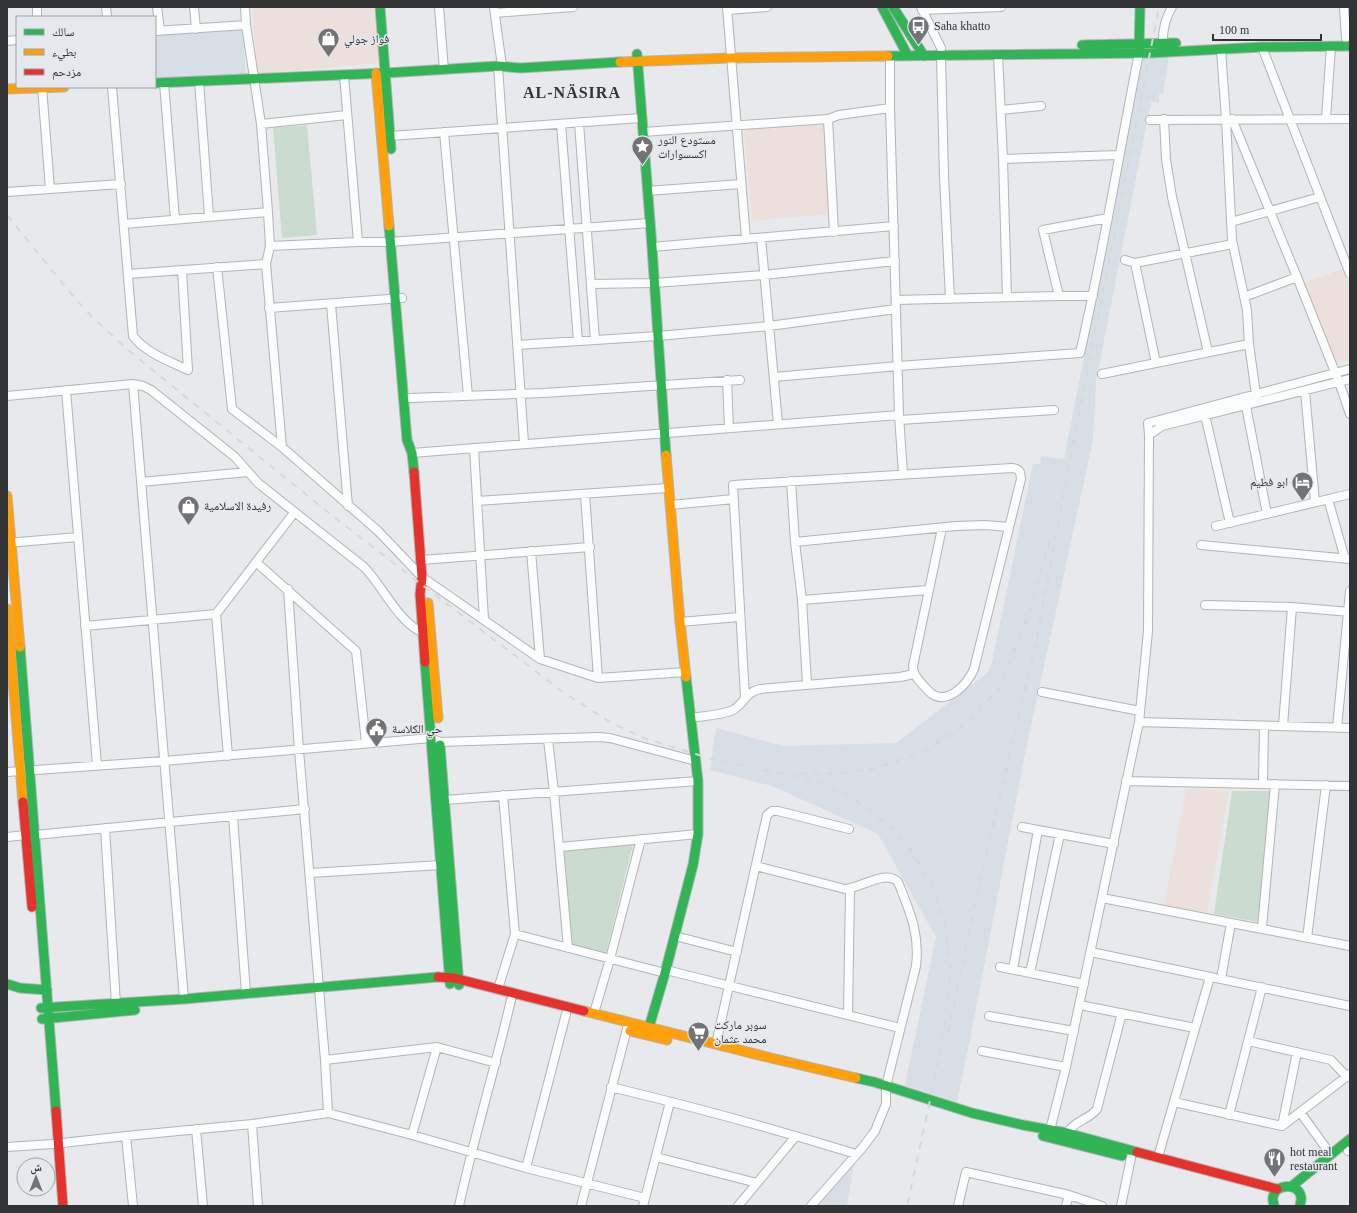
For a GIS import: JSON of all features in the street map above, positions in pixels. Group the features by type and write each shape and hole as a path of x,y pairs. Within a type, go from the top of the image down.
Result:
{"street":[{"path":"158,7 157,31 246,25"},
{"path":"194,7 196,29"},
{"path":"245,7 246,25 261,124 270,246 266,264 268,308 282,447"},
{"path":"380,7 390,136 394,242 407,440 412,453"},
{"path":"439,7 444,70"},
{"path":"524,443 502,128 500,66 494,10 573,7"},
{"path":"746,239 727,9 767,7"},
{"path":"882,7 906,52"},
{"path":"893,7 924,56"},
{"path":"950,299 944,176 941,52 921,8 1001,7"},
{"path":"774,377 898,366 1080,354 1093,296 1118,155 1139,49 1140,7"},
{"path":"1163,48 1163,28 1172,7"},
{"path":"1344,7 1349,40"},
{"path":"731,54 890,57 918,48 941,52 998,55 1349,40"},
{"path":"1163,48 1221,50 1262,47 1331,46 1349,40"},
{"path":"1326,119 1331,46"},
{"path":"1262,47 1350,274"},
{"path":"175,219 159,83 444,70 500,66 516,62 731,54 906,52 924,56 941,52 1139,49"},
{"path":"1221,50 1229,119 1231,222 1233,244 1247,310 1249,344 1256,398"},
{"path":"998,55 1007,297"},
{"path":"890,57 890,108 902,474"},
{"path":"637,58 662,384 668,488 680,622 698,781 698,834 696,854 648,1031"},
{"path":"376,74 394,242"},
{"path":"344,75 358,242"},
{"path":"199,81 209,216"},
{"path":"7,89 24,88"},
{"path":"42,88 50,189"},
{"path":"112,88 133,336 138,342 158,357 188,370 182,270"},
{"path":"1001,110 1041,106"},
{"path":"643,132 828,119 839,115 890,108"},
{"path":"261,124 347,115"},
{"path":"390,136 641,118"},
{"path":"828,119 834,232"},
{"path":"1229,119 1270,211 1334,373 1339,382 1350,414"},
{"path":"1150,120 1350,120"},
{"path":"1164,120 1166,159 1172,197 1208,352"},
{"path":"579,123 595,340"},
{"path":"561,124 578,341"},
{"path":"444,132 468,396"},
{"path":"1003,159 1118,155"},
{"path":"7,192 120,184"},
{"path":"647,190 741,184"},
{"path":"1231,222 1320,197"},
{"path":"124,224 268,212"},
{"path":"1059,296 1043,230 1108,218"},
{"path":"270,246 394,242 650,223"},
{"path":"652,247 894,226"},
{"path":"761,238 778,424"},
{"path":"1125,260 1135,263 1233,244"},
{"path":"591,284 654,283 764,276 895,261"},
{"path":"1135,263 1156,363"},
{"path":"128,274 266,264"},
{"path":"217,267 232,408 282,447 389,541 422,577 540,659 598,678 686,672"},
{"path":"1244,297 1297,277"},
{"path":"896,300 1093,296"},
{"path":"268,308 398,299"},
{"path":"398,299 414,443 412,453 422,577 420,594 422,632 445,800 454,982"},
{"path":"331,304 348,506"},
{"path":"517,345 658,336 769,326 896,309"},
{"path":"1102,374 1249,344"},
{"path":"1049,1134 1080,1005 1139,722 1148,631 1148,423 1245,401 1350,369"},
{"path":"1256,398 1305,391 1350,379"},
{"path":"727,380 729,428"},
{"path":"410,398 544,393 740,380"},
{"path":"133,384 184,999"},
{"path":"7,396 133,384 143,386 151,390 235,457 253,479 364,567 404,620 413,628 422,632"},
{"path":"66,390 97,765"},
{"path":"1305,391 1315,502"},
{"path":"1149,435 1162,426 1205,416 1245,401"},
{"path":"1245,401 1267,514"},
{"path":"412,453 778,424 1054,410"},
{"path":"1205,416 1230,523"},
{"path":"474,448 484,620"},
{"path":"745,697 739,617 733,485 1017,468 1021,473 1021,479 976,664 972,674 964,685 956,692 940,697 931,694 914,674 913,666 942,528"},
{"path":"141,482 248,472"},
{"path":"791,481 795,542 802,600 807,684"},
{"path":"477,501 668,488"},
{"path":"585,494 590,547 598,678"},
{"path":"1216,526 1350,494"},
{"path":"7,496 9,543 43,990 56,1144 63,1206"},
{"path":"670,505 734,499"},
{"path":"1201,545 1348,559 1328,499"},
{"path":"228,756 216,614 257,563 294,513"},
{"path":"795,542 971,525 1009,527"},
{"path":"9,543 78,537"},
{"path":"421,560 590,547"},
{"path":"531,551 540,659"},
{"path":"257,563 356,651 366,743"},
{"path":"422,577 428,600 441,865 454,982"},
{"path":"288,589 299,750 305,809 328,1113"},
{"path":"802,600 928,590"},
{"path":"1337,728 1350,591"},
{"path":"1204,605 1292,607 1349,612"},
{"path":"1283,726 1292,607"},
{"path":"7,609 9,651 26,770"},
{"path":"85,626 216,614"},
{"path":"680,622 739,617"},
{"path":"692,718 730,711 737,707 751,692 760,689 900,677 914,674"},
{"path":"1042,692 1140,711"},
{"path":"1139,722 1350,728"},
{"path":"1263,784 1264,726"},
{"path":"7,772 228,756 366,743 593,737 610,738 696,761"},
{"path":"548,739 560,847 568,948"},
{"path":"445,800 698,781"},
{"path":"1126,781 1350,786"},
{"path":"1262,928 1275,784"},
{"path":"1307,938 1326,785"},
{"path":"498,988 515,934 503,795"},
{"path":"7,837 305,809"},
{"path":"716,1044 767,815 772,811 778,811 849,829"},
{"path":"233,816 246,993"},
{"path":"1022,827 1114,844"},
{"path":"105,828 116,1004"},
{"path":"1013,969 1038,830"},
{"path":"560,847 698,834"},
{"path":"1030,973 1060,834"},
{"path":"594,1013 610,959 641,839"},
{"path":"310,873 441,865"},
{"path":"756,866 836,888 850,888 886,877 894,878 898,882 913,921 917,939 917,957 886,1090 886,1104 879,1122 869,1139 811,1206"},
{"path":"848,1015 850,888"},
{"path":"1102,898 1350,946"},
{"path":"1221,979 1231,923"},
{"path":"515,934 610,959 729,986 900,1028"},
{"path":"675,936 737,952"},
{"path":"1091,952 1350,1006"},
{"path":"1000,967 1084,984"},
{"path":"7,977 19,982 27,988"},
{"path":"46,1018 430,977 498,988 594,1013 628,1026"},
{"path":"1158,1157 1210,977"},
{"path":"454,982 511,1000 566,1014 648,1031 768,1066 886,1090"},
{"path":"7,984 20,988 43,990"},
{"path":"1229,1115 1262,987"},
{"path":"45,1008 184,999 246,993 319,990"},
{"path":"459,1206 471,1151 496,1063 511,1000"},
{"path":"1080,1005 1196,1028"},
{"path":"1067,1133 1077,1122 1089,1117 1098,1109 1122,1013"},
{"path":"526,1168 566,1014"},
{"path":"989,1016 1074,1031"},
{"path":"581,1206 628,1026"},
{"path":"648,1031 716,1044 998,1119 1131,1158 1275,1192 1284,1186 1295,1188 1301,1196 1304,1205"},
{"path":"1174,1102 1282,1126 1348,1076 1331,1060 1248,1041"},
{"path":"325,1060 437,1047 496,1063"},
{"path":"412,1135 437,1047"},
{"path":"982,1050 1066,1067"},
{"path":"1282,1126 1297,1052"},
{"path":"611,1087 796,1136 856,1154"},
{"path":"7,1147 56,1144 252,1124 328,1113 471,1151 644,1202 670,1102"},
{"path":"1300,1112 1331,1155"},
{"path":"252,1124 258,1206"},
{"path":"196,1129 203,1206"},
{"path":"1049,1134 1067,1133 1158,1157 1275,1192"},
{"path":"126,1136 133,1206"},
{"path":"738,1206 796,1136"},
{"path":"1295,1188 1350,1139"},
{"path":"56,1144 58,1206"},
{"path":"1295,1188 1349,1150"},
{"path":"656,1157 757,1183"},
{"path":"1121,1206 1131,1158"},
{"path":"958,1206 966,1172 1069,1195 1102,1206"},
{"path":"1274,1206 1275,1192"},
{"path":"1066,1206 1069,1195"}],"shaded area":[{"path":"252,7 374,7 379,63 258,74"},
{"path":"242,29 246,75 156,78 156,35"},
{"path":"1169,56 1163,94 1159,94 1159,102 1151,102 1096,381 1093,440 1025,754 957,1102 905,1085 936,937 878,834 772,786 710,770 716,728 783,746 896,743 986,674 989,670 992,662 1033,464 1040,464 1041,456 1064,459 1143,57"},
{"path":"825,125 831,214 752,221 744,130"},
{"path":"1343,269 1350,287 1350,360 1335,364 1305,282"},
{"path":"1186,789 1229,791 1207,913 1164,905"},
{"path":"857,1145 847,1206 807,1206"}],"green space":[{"path":"307,125 317,235 282,238 273,128"},
{"path":"1232,791 1270,791 1259,922 1214,914"},
{"path":"633,844 606,953 572,945 564,851"}],"railway":[{"path":"948,1033 976,899 1036,643 1067,476 1159,7"},
{"path":"7,215 73,296 93,318 128,350 320,506 563,692 610,722 644,738 715,760 809,779 827,786 849,796 867,808 886,823 901,838 914,855 932,886 944,920 951,973 939,1059 907,1206"},
{"path":"799,773 844,773 877,768 928,750 968,722 1000,687 1030,611 1051,534"}],"traffic: fast":[{"path":"380,7 391,149"},
{"path":"882,7 908,56"},
{"path":"893,7 924,56"},
{"path":"1139,52 1140,7"},
{"path":"1082,45 1176,43"},
{"path":"888,56 1150,53 1262,47 1350,46"},
{"path":"637,54 666,455"},
{"path":"156,83 386,73 498,66 520,68 620,62"},
{"path":"389,226 407,440 412,453 414,472"},
{"path":"20,647 56,1111"},
{"path":"425,662 450,984"},
{"path":"647,1034 665,973 693,865 698,834 698,781 686,677"},
{"path":"440,745 459,985"},
{"path":"41,1008 184,999 438,977"},
{"path":"7,984 20,988 47,990"},
{"path":"42,1019 135,1010"},
{"path":"856,1078 874,1082 972,1113 1023,1125 1067,1133 1137,1152"},
{"path":"1043,1136 1122,1156"},
{"path":"1292,1186 1350,1139"},
{"path":"1274,1206 1273,1198 1275,1192 1278,1189 1287,1186 1292,1187 1299,1192 1301,1198 1300,1206"}],"traffic: slow":[{"path":"620,62 731,58 888,56"},
{"path":"376,73 389,226"},
{"path":"7,89 36,88"},
{"path":"666,455 686,677"},
{"path":"7,496 20,647"},
{"path":"428,603 438,718"},
{"path":"7,609 23,802"},
{"path":"584,1011 856,1078"},
{"path":"630,1031 667,1040"}],"traffic: jam":[{"path":"414,472 422,577 420,594 425,662"},
{"path":"23,802 32,907"},
{"path":"438,977 454,978 584,1011"},
{"path":"56,1111 63,1206"},
{"path":"1137,1152 1277,1189"}],"place":[{"name":"Saha khatto","path":"918,46"},
{"name":"فواز جولي","path":"328,58"},
{"name":"مستودع النور اكسسوارات","path":"643,166"},
{"name":"ابو فطيم","path":"1303,502"},
{"name":"رفيدة الاسلامية","path":"189,526"},
{"name":"حي الكلاسة","path":"376,748"},
{"name":"سوبر ماركت محمد عثمان","path":"699,1052"},
{"name":"hot meal restaurant","path":"1274,1178"}],"district":[{"name":"AL-NÄSIRA","path":"572,92"}]}
